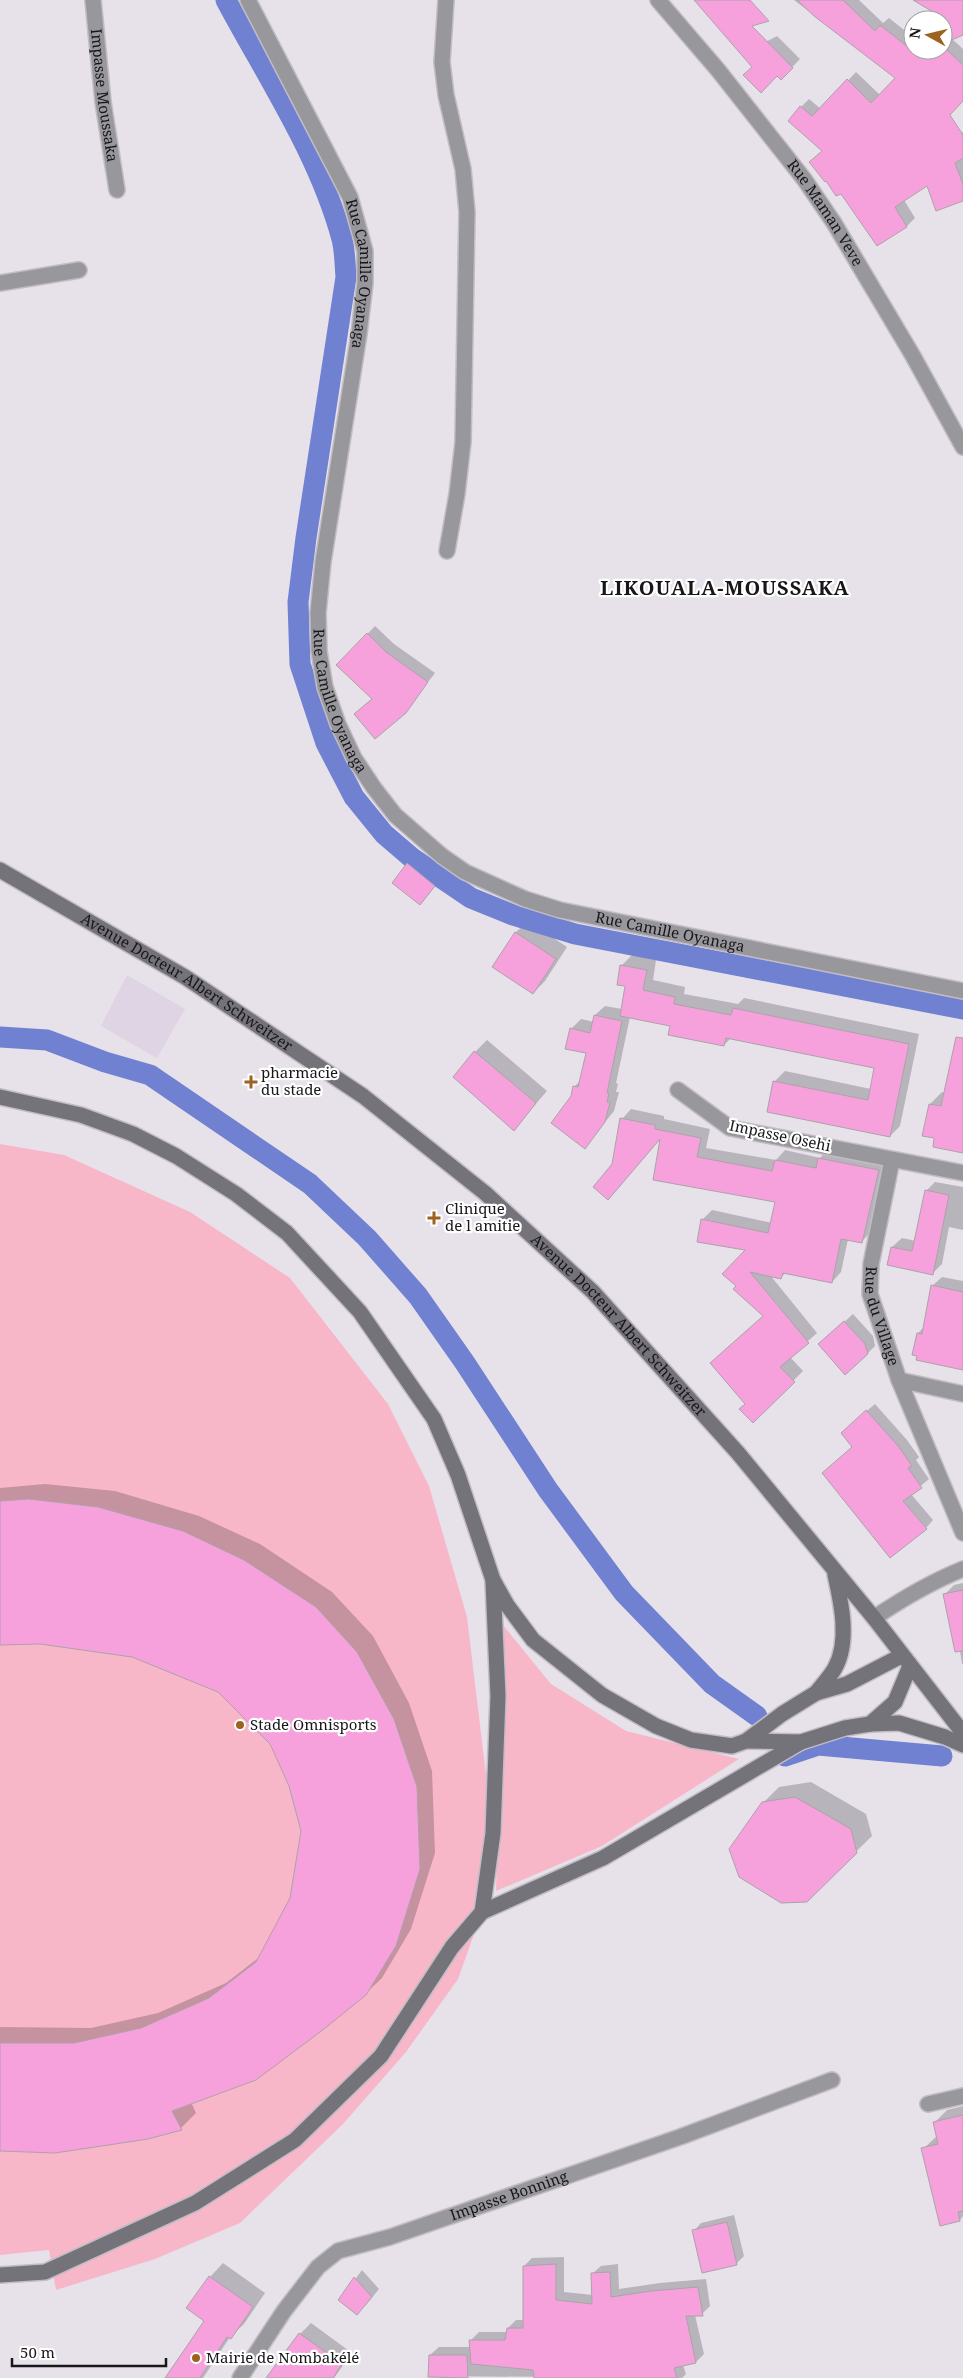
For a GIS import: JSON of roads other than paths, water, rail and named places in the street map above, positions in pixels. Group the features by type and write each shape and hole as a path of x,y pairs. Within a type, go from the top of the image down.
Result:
{"main road":[{"name":"Avenue Docteur Albert Schweitzer","path":"0,870 185,977 363,1096 484,1192 593,1292 738,1453 874,1618 963,1733"},
{"path":"0,1097 81,1115 133,1134 176,1156 236,1194 287,1233 360,1312 434,1419 458,1475 493,1580 507,1605 533,1640 602,1695 656,1726 691,1740 732,1746 746,1741 782,1714 816,1693 847,1684 906,1661"},
{"path":"816,1693 836,1667 842,1644 840,1598 834,1571"},
{"path":"482,1912 493,1832 497,1706 493,1580"},
{"path":"870,1724 895,1702 906,1661"},
{"path":"0,2276 45,2272 123,2237 195,2203 296,2140 381,2056 452,1947 482,1912 603,1858 801,1742 845,1728 870,1724 899,1723 945,1737 963,1745"},
{"path":"746,1741 801,1742"}],"street":[{"name":"Impasse Moussaka","path":"93,0 103,102 117,190"},
{"name":"Rue Camille Oyanaga","path":"248,0 346,189 365,251 365,283 360,325 323,562 318,613 320,651 325,687 338,724 354,758 374,788 395,815 442,856 465,872 525,900 560,910 963,991"},
{"path":"446,0 442,62 446,96 463,169 467,212 463,442 457,494 447,551"},
{"name":"Rue Maman Veve","path":"658,0 718,70 819,201 914,356 963,447"},
{"path":"0,283 79,270"},
{"name":"Impasse Osehi","path":"678,1090 730,1128 892,1160"},
{"path":"892,1160 963,1173"},
{"name":"Rue du Village","path":"892,1160 871,1264 870,1294 899,1380 963,1533"},
{"path":"899,1380 963,1394"},
{"path":"874,1618 924,1587 963,1569"},
{"name":"Impasse Bonning","path":"240,2378 284,2310 318,2267 338,2250 390,2237 680,2137 832,2080"},
{"path":"928,2104 963,2096"}],"waterway":[{"path":"226,0 306,146 332,207 343,244 346,277 298,602 300,664 326,743 354,797 384,834 412,858 471,898 513,915 575,934 963,1009"},
{"path":"0,1037 47,1040 105,1062 150,1075 310,1184 367,1238 418,1296 465,1363 548,1490 624,1593 712,1684 757,1716"},
{"path":"785,1756 818,1745 942,1756"}],"place":[{"name":"pharmacie du stade","path":"251,1082"},
{"name":"Clinique de l amitie","path":"434,1218"},
{"name":"Stade Omnisports","path":"240,1725"},
{"name":"Mairie de Nombakélé","path":"196,2358"}],"district":[{"name":"LIKOUALA-MOUSSAKA","path":"725,588"}]}
